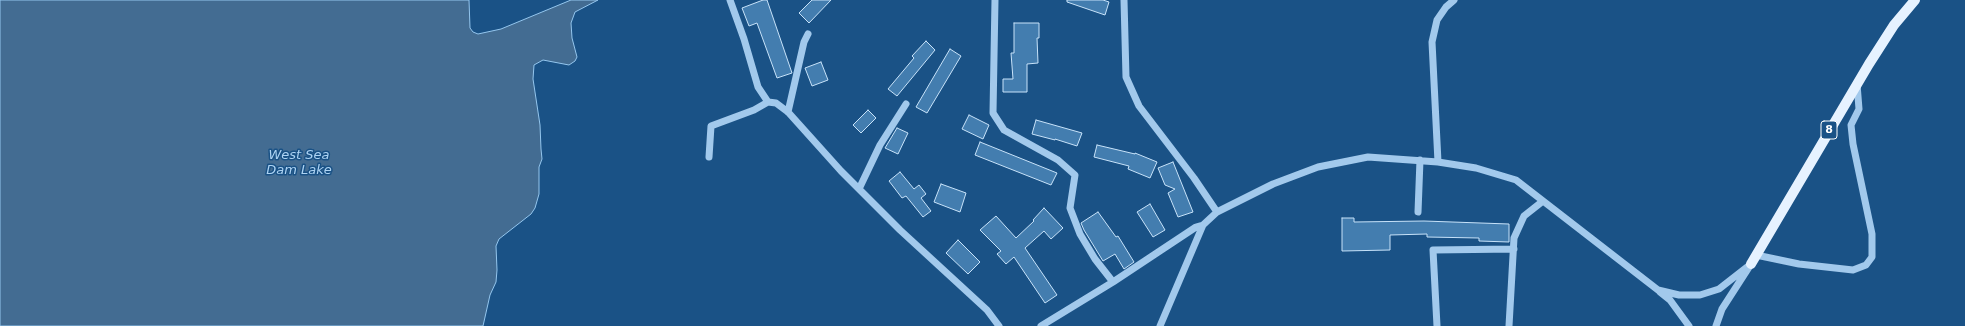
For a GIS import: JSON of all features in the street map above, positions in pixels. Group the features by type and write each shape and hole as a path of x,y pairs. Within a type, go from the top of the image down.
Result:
{"main road":[{"name":"8","path":"1753,260 1857,84 1894,25 1915,0"}],"street":[{"path":"730,0 744,39 758,87 768,102"},
{"path":"996,0 993,113 1004,130 1058,160 1075,174 1070,208 1080,234 1095,260 1113,282"},
{"path":"1124,0 1126,77 1139,106 1194,178 1217,212"},
{"path":"1438,162 1432,42 1437,20 1446,7 1454,0"},
{"path":"788,112 804,42 808,34"},
{"path":"1658,290 1679,295 1700,294 1719,289 1753,260 1853,270 1866,265 1872,257 1872,234 1853,144 1851,125 1859,109 1857,84"},
{"path":"709,157 711,126 754,110 768,102 776,103 788,112 858,189 987,310 999,326"},
{"path":"858,189 880,145 906,104"},
{"path":"1160,326 1203,225 1217,212 1273,184 1318,167 1368,156 1438,162 1476,168 1516,180 1670,300 1689,326"},
{"path":"1418,212 1420,160"},
{"path":"1509,326 1514,238 1524,216 1543,201"},
{"path":"1041,326 1113,282 1196,227 1203,225"},
{"path":"1437,326 1433,250 1514,249"},
{"path":"1716,326 1722,309 1753,260"}],"water":[{"name":"West Sea Dam Lake","path":"0,0 469,0 470,28 473,32 478,34 501,29 571,0 598,0 575,12 571,23 572,38 577,57 575,61 569,65 543,60 534,65 533,79 540,125 542,159 539,167 539,194 535,208 531,214 499,239 496,246 496,282 490,295 483,326 0,326"}],"building":[{"path":"763,0 767,0 792,73 777,78 757,23 749,26 742,8"},
{"path":"812,0 831,0 809,23 799,13"},
{"path":"1067,0 1103,0 1109,2 1105,15 1067,2"},
{"path":"1014,23 1039,23 1039,38 1037,38 1038,63 1027,64 1027,92 1003,92 1003,79 1013,79 1011,53 1014,53"},
{"path":"926,41 935,50 897,96 888,89 914,58 912,56"},
{"path":"950,49 961,56 927,113 916,107"},
{"path":"821,62 828,80 812,86 805,68"},
{"path":"868,110 876,118 861,133 853,125"},
{"path":"969,115 989,125 983,139 962,129"},
{"path":"1036,120 1082,133 1077,146 1032,134"},
{"path":"897,128 908,133 898,154 885,148"},
{"path":"980,142 1057,173 1051,185 975,155"},
{"path":"1097,145 1135,153 1157,162 1150,178 1128,169 1129,166 1094,157"},
{"path":"1173,162 1193,212 1178,217 1168,193 1175,189 1165,185 1158,168"},
{"path":"900,172 914,189 919,185 926,194 921,198 931,211 923,217 906,196 902,198 889,181"},
{"path":"941,184 966,193 960,212 934,202"},
{"path":"1150,204 1165,230 1153,237 1137,212"},
{"path":"1044,208 1063,228 1051,239 1044,231 1025,248 1057,295 1045,303 1014,257 1006,264 997,254 1001,251 980,230 996,216 1016,238 1034,221 1033,220"},
{"path":"1098,212 1116,237 1118,236 1134,262 1124,269 1115,254 1103,261 1084,230 1081,223"},
{"path":"1342,218 1354,218 1354,222 1424,221 1509,224 1509,242 1479,241 1479,238 1427,237 1427,234 1390,235 1390,250 1342,251"},
{"path":"958,240 980,262 968,274 946,253"}]}
